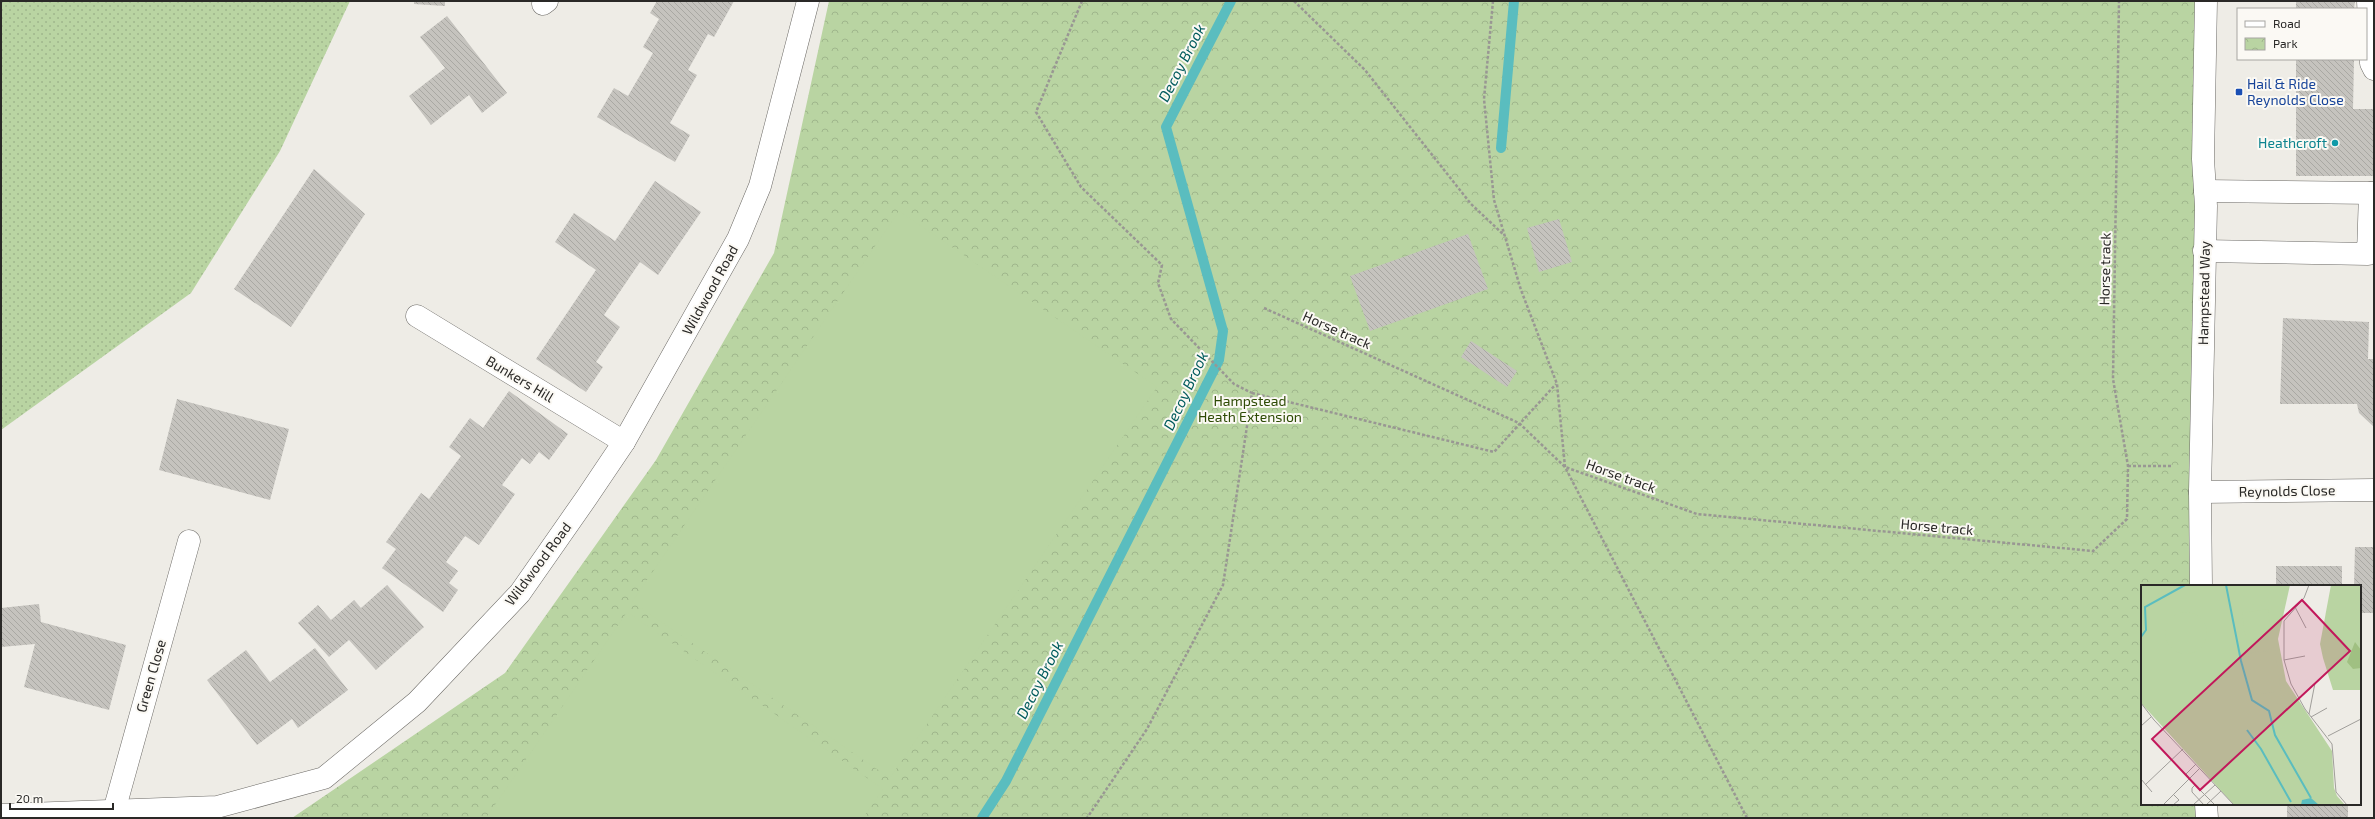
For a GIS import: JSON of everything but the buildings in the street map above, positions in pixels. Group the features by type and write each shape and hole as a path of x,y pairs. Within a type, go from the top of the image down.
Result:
{"street":[{"name":"Wildwood Road","path":"1,815 217,807 324,778 417,702 520,593 624,442 738,239 760,186 808,1"},
{"name":"Hampstead Way","path":"2201,585 2200,492 2205,191 2203,159 2206,1"},
{"path":"2368,1 2370,63 2374,69"},
{"path":"2204,251 2368,254 2372,193 2205,191"},
{"name":"Bunkers Hill","path":"417,316 624,442"},
{"name":"Reynolds Close","path":"2200,492 2374,490"},
{"name":"Green Close","path":"114,811 189,541"},
{"path":"2206,805 2207,818"}],"path":[{"path":"1082,1 1036,112 1081,187 1162,265 1158,283 1171,319 1234,384 1252,393 1494,452 1519,423 1557,384"},
{"path":"1294,1 1365,70 1470,204 1504,235"},
{"path":"1493,1 1484,99 1494,200 1521,290 1557,384 1565,467 1747,818"},
{"name":"Horse track","path":"1264,308 1519,423 1565,467 1697,514 2093,551 2127,519 2128,466 2113,379 2119,1"},
{"path":"1086,818 1147,729 1223,585 1252,393"},
{"path":"2128,466 2201,465"}],"green space":[{"path":"1,1 350,1 280,151 191,293 1,430"},
{"name":"Hampstead Heath Extension","path":"829,1 2207,1 2201,585 2141,585 2141,805 2205,805 2206,818 292,818 505,673 656,460 774,253"},
{"path":"899,211 1157,387 890,778 632,602"},
{"path":"627,612 883,789 863,818 486,818"}],"waterway":[{"name":"Decoy Brook","path":"982,818 1006,781 1219,360 1223,331 1166,127 1231,1"},
{"path":"1501,148 1514,1"}],"place":[{"name":"Hail & Ride Reynolds Close","path":"2239,92"},
{"name":"Heathcroft","path":"2335,143"}]}
